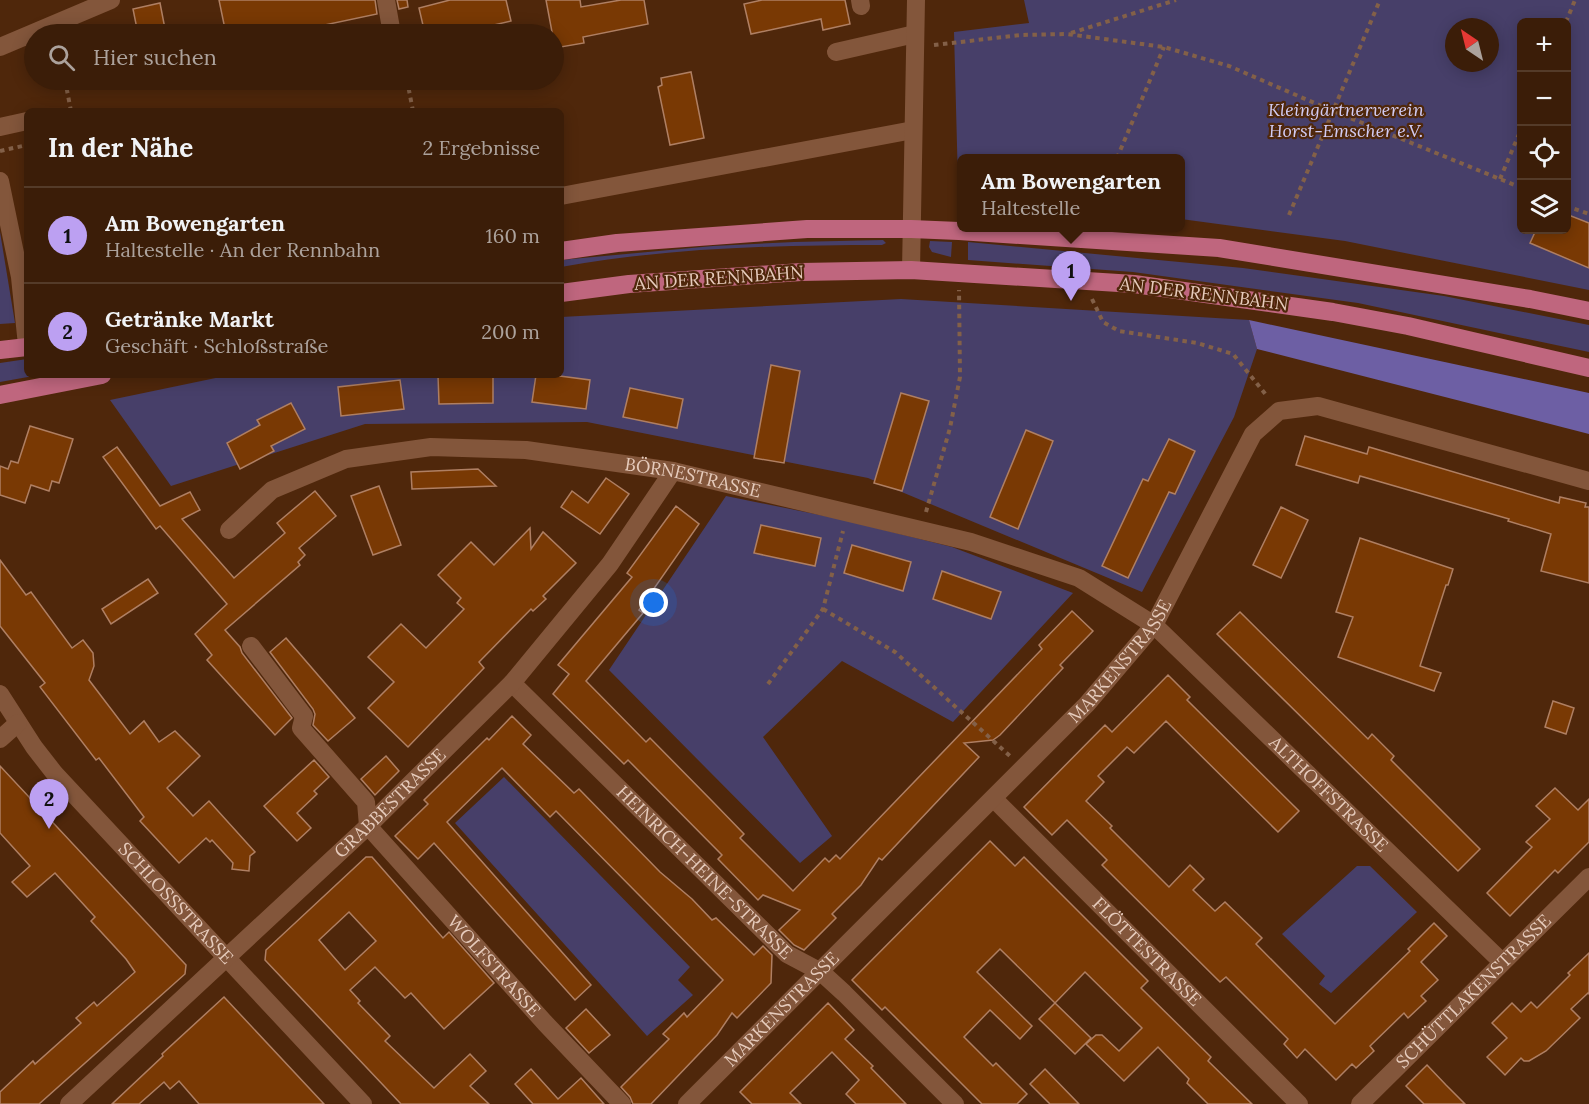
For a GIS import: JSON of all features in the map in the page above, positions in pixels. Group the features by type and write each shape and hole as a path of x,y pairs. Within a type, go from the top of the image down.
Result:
{"main road":[{"path":"564,252 617,243 807,229 911,229 957,232"},
{"path":"960,232 1219,248 1530,299 1589,311"},
{"name":"AN DER RENNBAHN","path":"564,293 628,284 789,273 911,270 1084,280 1134,284 1333,312 1408,326 1589,368"},
{"path":"0,350 24,346"},
{"path":"0,395 87,378"}],"street":[{"path":"54,24 111,0"},
{"path":"386,0 390,24"},
{"path":"911,270 916,0"},
{"path":"0,47 24,37"},
{"path":"836,52 915,40"},
{"path":"0,127 24,123"},
{"path":"564,195 913,130"},
{"path":"0,181 23,277 24,294"},
{"path":"1279,411 1318,406 1589,482"},
{"name":"MARKENSTRASSE","path":"687,1104 1087,704 1154,625 1253,434 1279,411"},
{"name":"BÖRNESTRASSE","path":"229,530 272,490 346,459 431,447 526,450 673,471 971,542 1079,578 1154,625"},
{"name":"GRABBESTRASSE","path":"69,1104 368,826 512,682 610,564 673,471"},
{"name":"ALTHOFFSTRASSE","path":"1154,625 1502,962"},
{"path":"250,646 304,716 301,728 366,802 368,826"},
{"name":"HEINRICH-HEINE-STRASSE","path":"512,682 787,954 820,972 844,993 955,1104"},
{"name":"SCHLOSSSTRASSE","path":"0,694 55,774 363,1104"},
{"path":"0,739 18,723"},
{"name":"FLÖTTESTRASSE","path":"994,799 1299,1104"},
{"name":"WOLFSTRASSE","path":"368,826 545,1023 622,1104"},
{"name":"SCHÜTTLAKENSTRASSE","path":"1360,1104 1589,877"}],"path":[{"path":"1067,34 1176,0"},
{"path":"1289,215 1380,0"},
{"path":"1568,18 1575,0"},
{"path":"915,40 1067,34 1164,47 1229,66 1517,186"},
{"path":"1119,154 1164,47"},
{"path":"67,90 70,108"},
{"path":"409,90 412,108"},
{"path":"1500,179 1517,137"},
{"path":"0,151 24,146"},
{"path":"1571,208 1589,214"},
{"path":"921,530 950,428 960,377 959,272"},
{"path":"1084,280 1103,322 1119,332 1197,343 1233,354 1279,411"},
{"path":"768,684 823,609 848,513"},
{"path":"823,609 895,652 1023,769"}],"green space":[{"name":"Kleingärtnerverein Horst-Emscher e.V.","path":"1024,0 1589,0 1589,290 1345,241 1185,220 1185,154 957,154 954,32 1029,23"},
{"path":"0,232 15,323 0,324"},
{"path":"883,240 886,243 882,245 762,247 681,252 564,267 564,260 713,246"},
{"path":"930,241 952,242 951,257 932,252 929,247"},
{"path":"968,242 1243,268 1444,296 1589,325 1589,352 1358,303 1133,272 968,260"},
{"path":"901,299 1249,320 1257,349 1234,417 1142,592 868,478 587,422 365,424 171,486 110,400 216,378 564,378 564,317"},
{"path":"24,359 24,378 0,382 0,363"},
{"path":"726,496 840,519 952,547 1073,593 953,722 842,661 763,737 832,836 800,863 609,670"},
{"path":"504,777 690,967 678,980 693,995 647,1036 455,823"},
{"path":"1357,866 1370,866 1417,912 1331,993 1319,984 1325,976 1282,934"}],"shaded area":[{"path":"1249,320 1589,393 1589,434 1257,349"}],"building":[{"path":"219,0 375,0 377,14 330,24 224,24"},
{"path":"397,0 407,0 408,7 399,9"},
{"path":"450,0 506,0 511,21 498,24 423,24 419,8"},
{"path":"546,0 580,0 581,7 621,0 644,0 648,24 583,37 584,43 564,46 564,24 550,24"},
{"path":"762,0 845,0 850,24 823,30 821,19 751,34 744,4"},
{"path":"160,3 164,24 136,24 133,9"},
{"path":"691,72 704,138 670,145 658,87 662,85 661,78"},
{"path":"1571,216 1589,223 1589,268 1530,243 1534,234 1571,234"},
{"path":"771,365 800,371 784,463 754,458"},
{"path":"564,377 590,380 586,409 532,402 536,378"},
{"path":"438,378 493,378 493,403 439,404"},
{"path":"400,380 404,409 341,416 338,387"},
{"path":"630,388 683,399 677,428 623,417"},
{"path":"901,393 929,401 902,491 874,483"},
{"path":"291,403 305,429 271,446 274,451 240,469 227,443 260,425 257,420"},
{"path":"30,426 73,439 59,483 52,481 49,491 31,485 25,503 0,495 0,466 8,469 11,461 18,463"},
{"path":"1026,430 1053,441 1018,529 990,517"},
{"path":"1305,436 1367,454 1369,447 1559,503 1560,497 1586,503 1585,507 1589,507 1589,583 1541,571 1551,534 1508,521 1509,519 1360,476 1358,483 1296,465"},
{"path":"1169,439 1195,451 1175,494 1169,492 1128,578 1102,566 1143,479 1148,481"},
{"path":"117,447 160,506 190,492 200,510 182,519 234,578 285,533 277,523 315,491 336,516 299,548 305,555 298,562 300,565 225,630 292,718 275,735 207,660 212,655 195,634 227,604 160,526 156,529 103,457"},
{"path":"478,469 496,486 412,489 411,472"},
{"path":"606,478 629,494 600,534 561,507 572,491 588,503"},
{"path":"379,486 401,545 373,555 351,496"},
{"path":"676,506 699,524 639,610 643,613 586,681 646,742 650,738 744,834 740,838 793,891 825,858 829,862 836,855 840,859 1042,649 1039,645 1072,611 1093,631 1060,665 1063,668 1000,735 993,740 964,743 979,757 882,860 879,858 861,885 832,914 836,918 804,950 794,945 779,930 800,910 763,895 758,900 718,859 722,855 628,760 624,764 553,694 569,674 558,665 632,577 627,573"},
{"path":"1281,507 1308,520 1281,578 1253,565"},
{"path":"761,525 821,538 815,566 754,553"},
{"path":"530,528 531,549 543,532 576,563 543,596 546,599 533,611 531,609 479,662 484,668 408,747 368,708 394,682 368,657 401,624 426,648 464,609 457,603 461,598 438,575 471,542 494,565"},
{"path":"1360,538 1453,569 1420,666 1441,673 1434,691 1338,657 1353,617 1336,612"},
{"path":"852,545 911,562 903,591 844,573"},
{"path":"0,560 26,595 31,592 72,648 83,640 93,653 94,666 89,680 130,734 144,721 159,742 175,731 200,756 167,788 193,816 209,801 255,852 250,856 249,871 232,869 233,863 212,840 210,842 206,838 179,863 140,821 144,817 99,758 96,760 40,687 45,683 0,626"},
{"path":"942,571 1001,592 991,619 933,599"},
{"path":"148,579 158,593 111,624 102,609"},
{"path":"1240,612 1368,739 1372,734 1394,756 1391,760 1480,849 1458,871 1217,634"},
{"path":"286,638 355,718 328,741 313,725 315,714 313,709 270,652"},
{"path":"1168,675 1190,697 1187,700 1299,811 1278,832 1166,721 1134,753 1127,747 1098,776 1104,782 1086,801 1169,887 1190,865 1204,879 1193,890 1215,911 1225,902 1262,938 1256,944 1335,1024 1410,951 1408,949 1434,923 1447,936 1421,962 1438,980 1421,996 1426,1001 1408,1018 1404,1013 1370,1046 1374,1051 1356,1068 1352,1064 1336,1080 1305,1049 1297,1058 1284,1044 1288,1039 1226,977 1220,982 1102,865 1107,860 1067,820 1052,835 1024,807 1105,725 1112,732"},
{"path":"1553,701 1574,708 1566,734 1545,727"},
{"path":"512,716 531,735 523,744 574,793 579,789 660,872 692,899 712,920 716,918 754,955 763,946 772,955 771,983 737,1018 732,1013 717,1035 651,1104 633,1104 621,1087 669,1039 663,1034 684,1013 687,1017 723,980 556,811 550,817 502,768 447,822 591,985 575,1000 434,843 418,859 395,836 428,804 424,800"},
{"path":"386,756 399,771 375,795 361,779"},
{"path":"314,760 329,777 314,791 317,794 297,813 311,828 297,841 264,806"},
{"path":"0,766 186,965 185,974 39,1104 0,1104 0,1092 33,1061 35,1064 81,1023 76,1018 94,1002 97,1006 135,972 91,921 95,917 55,873 27,897 12,882 30,866 0,833"},
{"path":"1555,788 1578,810 1589,799 1589,842 1558,873 1555,870 1510,916 1487,893 1532,847 1526,842 1550,819 1536,806"},
{"path":"990,841 1015,866 1024,857 1148,981 1141,988 1211,1057 1208,1061 1252,1104 1208,1104 1187,1083 1189,1079 1158,1047 1124,1081 1086,1044 1096,1035 1102,1035 1119,1051 1142,1028 1085,972 1055,1003 1000,949 977,972 1032,1026 1020,1039 990,1010 964,1037 993,1066 996,1063 1027,1094 1017,1104 982,1104 885,1007 882,1010 852,980"},
{"path":"366,857 372,857 443,938 449,932 494,983 444,1029 411,993 405,998 375,967 350,990 360,1001 358,1003 390,1036 385,1041 434,1088 470,1054 486,1071 470,1086 489,1104 401,1104 265,960 266,950","holes":["349,912 376,941 345,970 319,940"]},
{"path":"1589,953 1589,994 1571,1009 1580,1018 1546,1051 1529,1061 1521,1058 1505,1075 1487,1057 1507,1038 1492,1023 1512,1003 1521,1012 1531,1002 1537,1008"},
{"path":"224,997 324,1104 199,1104 179,1081 170,1089 164,1082 139,1104 112,1104 163,1056 162,1054"},
{"path":"828,1003 854,1030 845,1039 873,1066 871,1068 906,1104 856,1104 846,1094 859,1080 832,1052 790,1093 801,1104 752,1104 740,1092"},
{"path":"1055,1003 1091,1038 1075,1054 1039,1019"},
{"path":"586,1009 610,1035 589,1053 566,1028"},
{"path":"1427,1065 1465,1104 1424,1104 1406,1086"},
{"path":"531,1069 558,1099 581,1078 604,1104 533,1104 515,1084"},
{"path":"1045,1069 1079,1104 1050,1104 1030,1084"}],"place":[{"name":"Am Bowengarten","path":"1071,301"},
{"name":"Getränke Markt","path":"49,829"}]}
